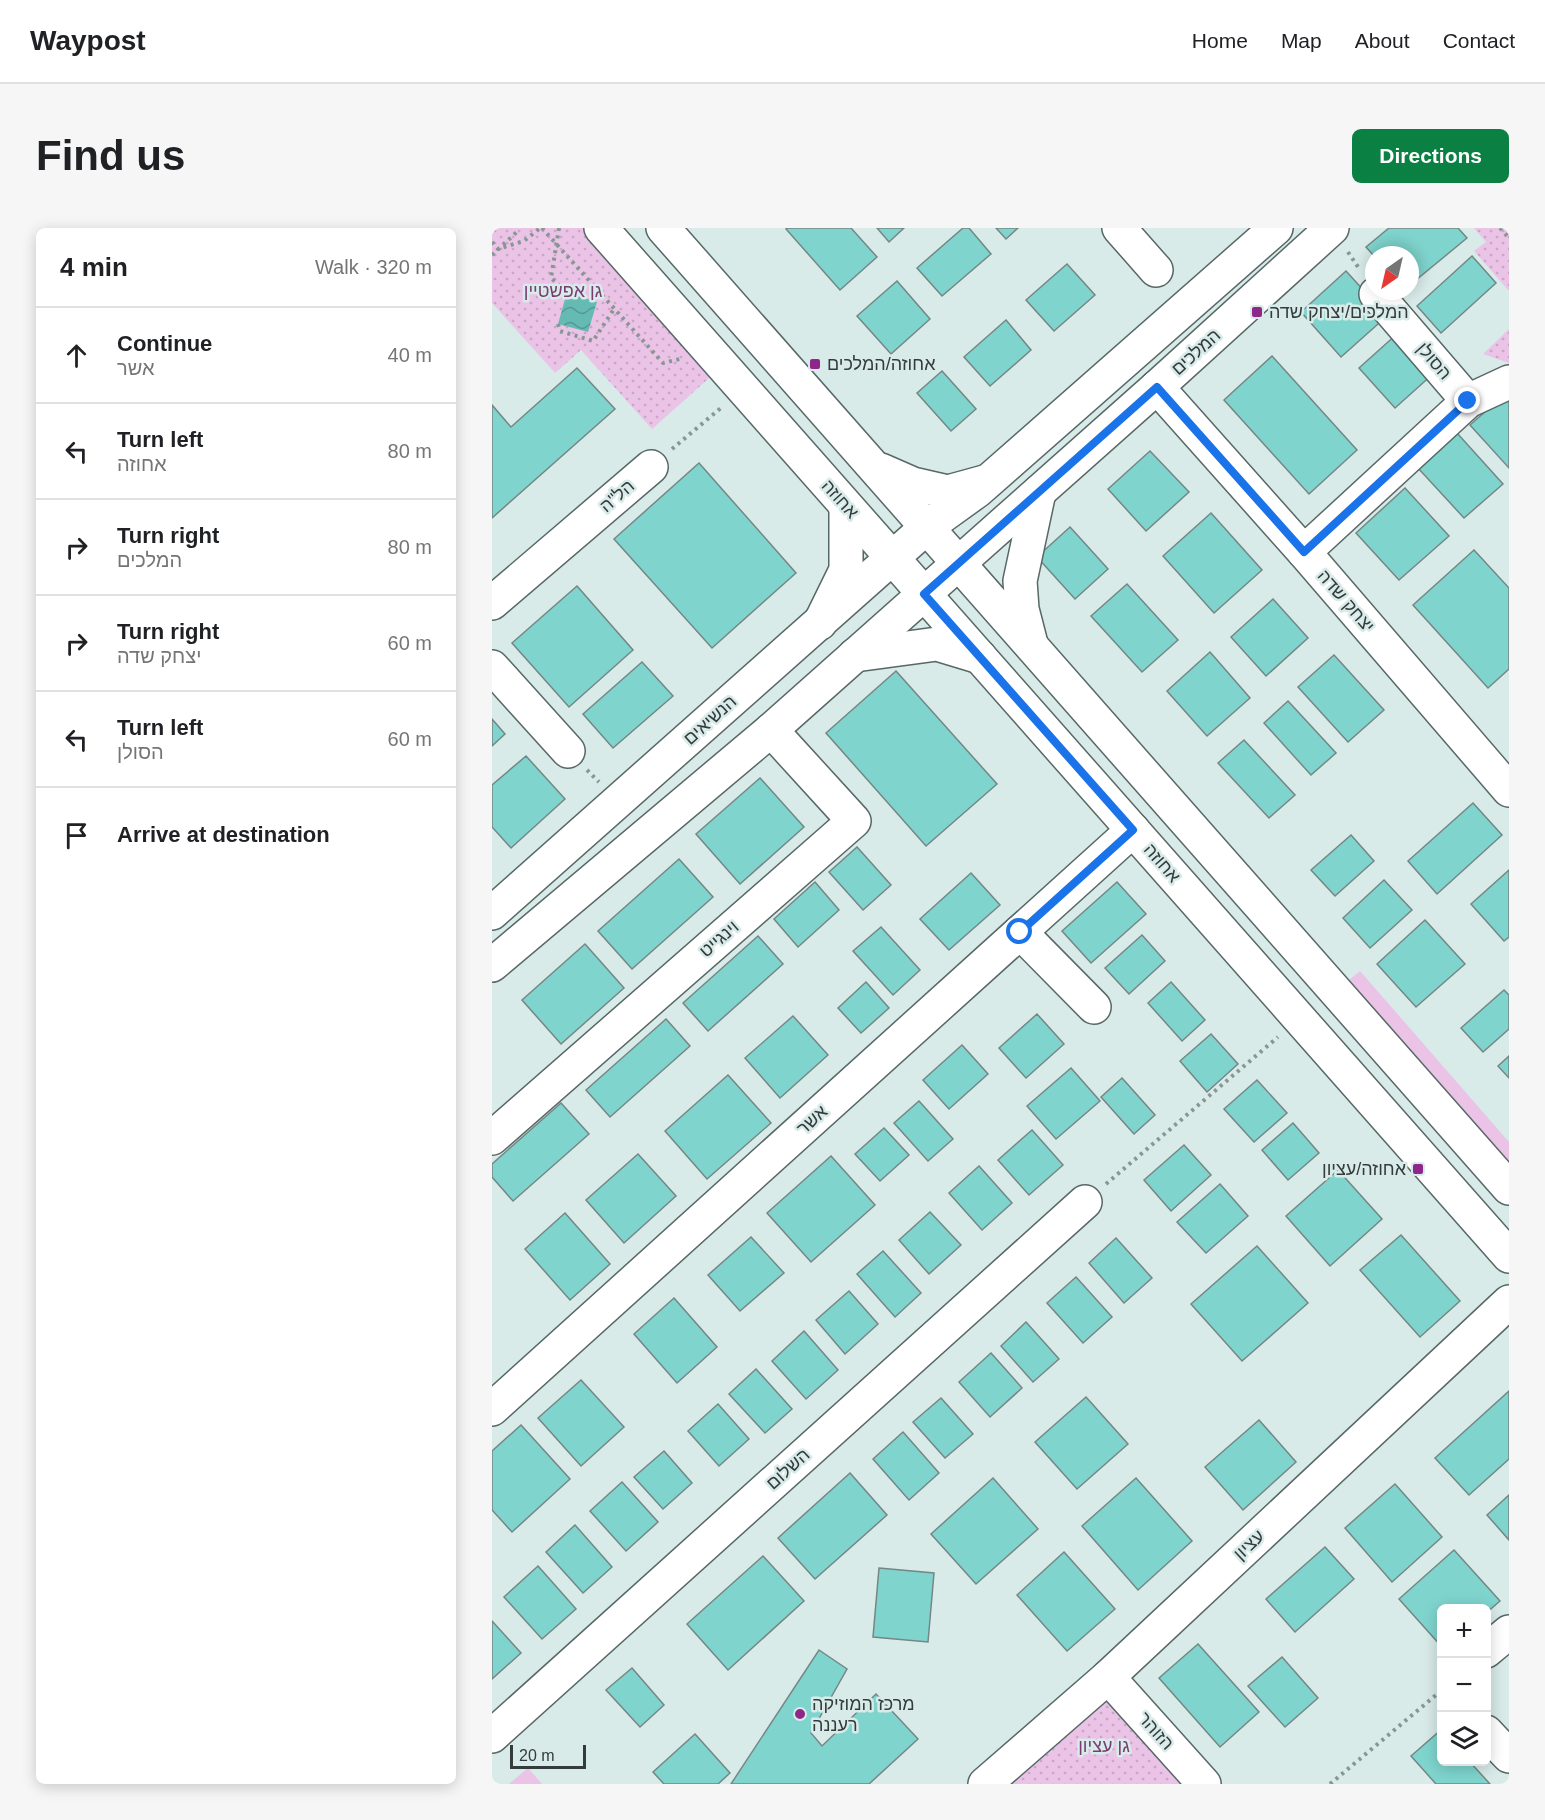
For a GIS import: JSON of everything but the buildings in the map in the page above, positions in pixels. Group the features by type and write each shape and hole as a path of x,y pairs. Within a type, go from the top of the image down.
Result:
{"street":[{"name":"אחוזה","path":"601,228 1509,1256"},
{"path":"663,228 1509,1188"},
{"path":"1119,228 1156,270"},
{"path":"927,528 988,481 1276,228"},
{"name":"המלכים","path":"924,594 1332,228"},
{"name":"הסולן","path":"1383,300 1468,401"},
{"path":"1304,552 1468,401 1509,382"},
{"name":"יצחק שדה","path":"1157,387 1304,552 1509,790"},
{"name":"הל\"ה","path":"492,603 651,467"},
{"path":"874,467 913,484 948,492 988,481"},
{"path":"1031,646 1022,609 1020,581 1040,492"},
{"path":"820,622 846,570 846,506"},
{"name":"הנשיאים","path":"492,913 927,528"},
{"path":"492,965 771,730 924,594"},
{"path":"855,655 937,644 980,657"},
{"path":"492,667 567,751"},
{"name":"וינגייט","path":"492,1138 854,821 771,730"},
{"name":"אשר","path":"492,1409 1133,830"},
{"path":"1020,932 1094,1007"},
{"name":"השלום","path":"492,1736 1085,1202"},
{"name":"עציון","path":"985,1784 1108,1677 1509,1302"},
{"path":"1491,1647 1509,1632"},
{"name":"הזוהר","path":"1108,1677 1204,1784"},
{"path":"1491,1737 1509,1756"}],"path":[{"path":"498,249 524,241 541,228 663,363 711,353"},
{"path":"559,228 551,278 567,292"},
{"path":"1332,228 1365,278"},
{"path":"1500,228 1509,238"},
{"path":"492,255 519,230"},
{"path":"492,242 498,249"},
{"path":"558,324 560,331 593,341 614,309"},
{"name":"הל\"ה","path":"651,467 742,389"},
{"path":"567,751 619,801"},
{"path":"1085,1202 1282,1034"},
{"path":"1330,1784 1437,1694"}],"green space":[{"name":"גן אפשטיין","path":"492,228 589,228 717,371 652,429 581,350 555,373 492,303"},
{"path":"1474,228 1509,228 1509,291 1474,251 1486,242"},
{"path":"1509,329 1509,363 1483,354"},
{"path":"1360,971 1509,1142 1509,1166 1348,981"},
{"name":"גן עציון","path":"1106,1690 1187,1784 1009,1784"},
{"path":"528,1768 542,1784 509,1784"}],"water":[{"path":"567,292 597,302 588,332 558,324"}],"place":[{"name":"המלכים/יצחק שדה","path":"1257,312"},
{"name":"אחוזה/המלכים","path":"815,364"},
{"name":"אחוזה/עציון","path":"1418,1169"},
{"name":"מרכז המוזיקה רעננה","path":"800,1714"}],"route":[{"path":"1020,932 1133,830 924,594 1157,387 1304,552 1468,401"}]}
